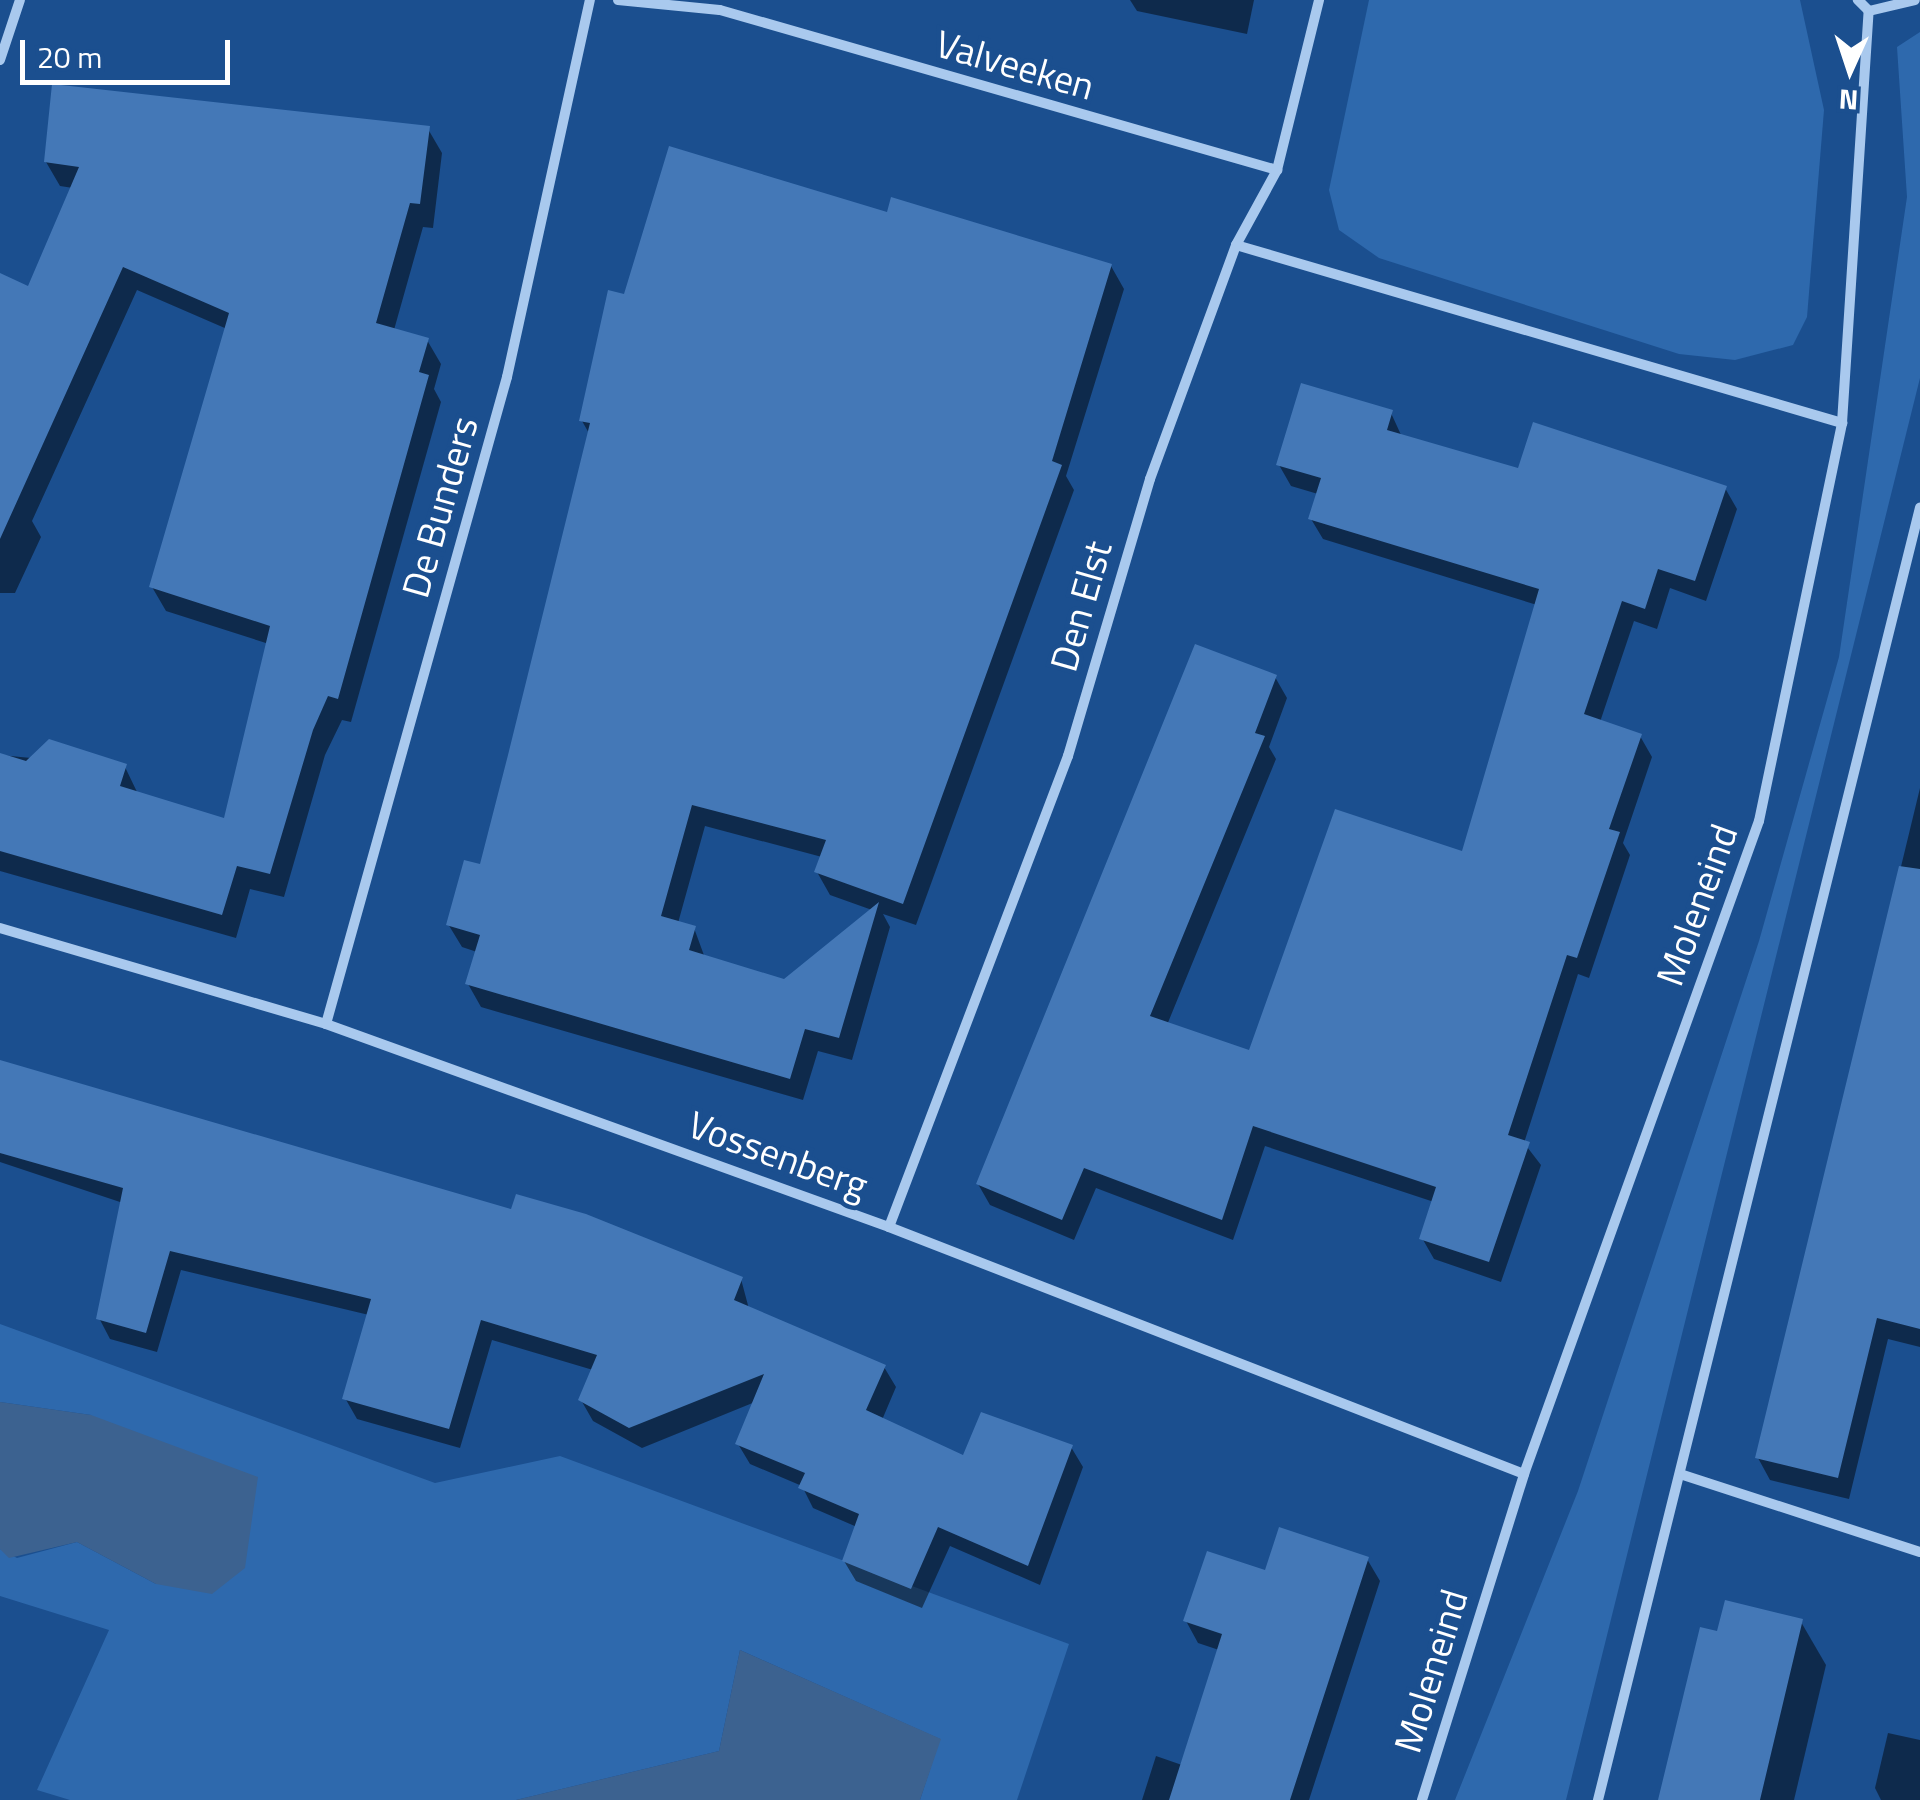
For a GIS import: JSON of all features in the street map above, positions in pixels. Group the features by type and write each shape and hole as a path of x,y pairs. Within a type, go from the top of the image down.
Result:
{"street":[{"path":"0,60 20,0"},
{"name":"De Bunders","path":"326,1024 507,377 590,0"},
{"name":"Valveeken","path":"618,0 720,10 1277,170"},
{"name":"Den Elst","path":"889,1228 1068,756 1150,479 1236,245 1277,170 1319,0"},
{"path":"1858,0 1869,12 1915,0"},
{"name":"Moleneind","path":"1422,1800 1524,1474 1759,821 1842,424 1869,12"},
{"path":"1236,245 1842,424"},
{"path":"1598,1800 1920,508"},
{"name":"Vossenberg","path":"0,928 326,1024 889,1228 1524,1474"},
{"path":"1680,1474 1920,1552"}],"shaded area":[{"path":"1369,0 1800,0 1824,110 1807,317 1793,345 1735,360 1679,354 1379,258 1339,230 1329,190"},
{"path":"1920,32 1920,378 1566,1800 1455,1800 1578,1491 1759,941 1839,657 1907,197 1897,47"},
{"path":"0,1324 435,1483 560,1456 1069,1644 1017,1800 920,1800 940,1739 740,1650 719,1751 516,1800 70,1800 37,1790 109,1630 0,1596 0,1549 17,1558 77,1542 156,1584 91,1415 0,1402"},
{"path":"0,1402 91,1415 258,1477 245,1568 212,1594 156,1584 77,1542 9,1558 0,1549"},
{"path":"740,1650 941,1739 920,1800 516,1800 719,1751"}],"building":[{"path":"52,84 430,126 420,204 410,203 376,323 429,338 419,372 429,375 338,699 328,696 313,730 270,874 237,866 222,915 0,851 0,753 26,761 49,739 127,764 120,786 224,818 270,626 149,587 229,313 123,267 0,539 0,273 28,286 79,167 44,162"},
{"path":"669,146 887,212 891,197 1112,264 1052,461 1062,465 903,904 814,872 826,840 692,805 661,916 696,926 689,950 784,979 879,902 839,1038 805,1029 790,1079 465,984 480,935 446,925 464,860 480,864 508,755 590,423 579,421 608,290 624,294"},
{"path":"1301,383 1393,410 1387,430 1518,468 1533,422 1727,486 1695,581 1658,569 1645,609 1622,601 1584,714 1642,734 1609,829 1620,832 1577,958 1567,955 1508,1135 1530,1142 1489,1262 1419,1239 1436,1187 1253,1126 1222,1220 1084,1168 1062,1220 976,1184 1195,644 1277,675 1255,733 1265,736 1150,1016 1249,1050 1335,809 1462,851 1539,589 1308,519 1321,478 1276,465"},
{"path":"1899,866 1920,869 1920,1329 1877,1318 1838,1478 1755,1458"},
{"path":"0,1060 511,1209 516,1194 586,1214 743,1277 734,1300 886,1365 866,1410 963,1455 981,1412 1073,1445 1028,1566 938,1527 911,1589 842,1561 859,1514 798,1488 805,1473 735,1444 764,1374 629,1428 578,1400 597,1355 481,1320 449,1429 342,1399 371,1299 170,1251 146,1333 96,1319 123,1188 0,1153"},
{"path":"1279,1527 1369,1557 1290,1800 1169,1800 1222,1634 1183,1621 1207,1551 1265,1570"},
{"path":"1725,1600 1803,1619 1760,1800 1658,1800 1700,1627 1717,1631"}]}
